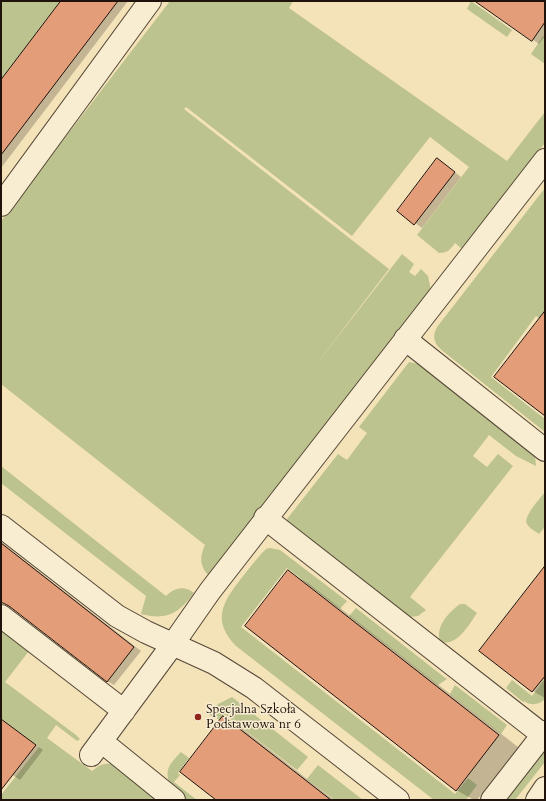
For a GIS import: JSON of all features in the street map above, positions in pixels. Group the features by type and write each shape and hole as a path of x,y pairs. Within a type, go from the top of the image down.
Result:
{"street":[{"path":"1,205 150,1"},
{"path":"174,800 96,748 265,518 545,160"},
{"path":"405,339 545,450"},
{"path":"265,518 544,733 492,800"},
{"path":"1,526 117,616 146,632 214,663 254,688 398,800"},
{"path":"1,616 124,711"},
{"path":"537,800 545,788"}],"green space":[{"path":"1,1 61,1 1,80"},
{"path":"170,1 293,1 289,8 507,161 545,112 545,143 462,249 455,243 448,251 439,253 417,235 469,167 430,137 352,236 186,107 184,109 389,269 312,370 402,254 414,264 409,272 415,276 421,269 428,276 431,290 208,575 203,568 201,560 205,545 1,384 1,221"},
{"path":"471,1 512,30 507,37 467,9"},
{"path":"543,36 545,37 545,64 531,54"},
{"path":"545,188 545,323 536,316 491,377 545,419 545,432 441,349 436,344 434,335 437,327"},
{"path":"409,362 422,365 533,451 536,466 516,456 489,435 473,456 487,467 498,454 513,466 410,597 426,610 418,616 409,617 289,525 287,519 338,454 347,460 367,433 359,427"},
{"path":"1,466 166,596 179,588 187,589 194,593 183,606 172,614 165,616 150,616 141,614 146,596 1,483"},
{"path":"545,492 545,527 539,534 529,527 526,521 530,512"},
{"path":"270,548 280,550 347,601 340,609 287,568 241,627 455,794 468,778 477,785 466,800 434,800 236,646 229,637 222,620 224,604 228,596 251,566 266,549"},
{"path":"460,604 465,604 477,613 462,634 457,638 446,643 440,641 439,630 441,625 452,611"},
{"path":"356,608 447,679 438,685 349,616"},
{"path":"1,629 29,651 5,682 80,739 77,741 56,725 47,738 92,771 103,764 116,765 162,800 1,800 1,795 39,747 1,719"},
{"path":"545,679 545,699 538,704 523,702 506,688 512,680 532,696"},
{"path":"455,685 507,725 501,734 450,694"},
{"path":"232,697 308,757 297,770 224,714 220,720 209,715 218,704"},
{"path":"545,748 545,762 515,800 505,800"},
{"path":"181,752 189,758 178,773 180,775 174,782 197,800 185,800 180,797 176,794 168,780 168,770 170,765"},
{"path":"318,765 363,800 335,800 307,779"}],"building":[{"path":"61,1 118,1 1,155 1,80"},
{"path":"475,1 545,1 545,22 532,41"},
{"path":"437,158 455,172 414,225 397,211"},
{"path":"545,311 545,416 494,377"},
{"path":"1,543 134,647 107,682 9,606 1,602"},
{"path":"545,566 545,676 532,692 479,651"},
{"path":"288,570 499,735 456,791 245,626"},
{"path":"223,716 331,800 216,800 180,772"},
{"path":"1,719 36,745 1,790"}],"place":[{"name":"Specjalna Szkoła Podstawowa nr 6","path":"198,717"}]}
